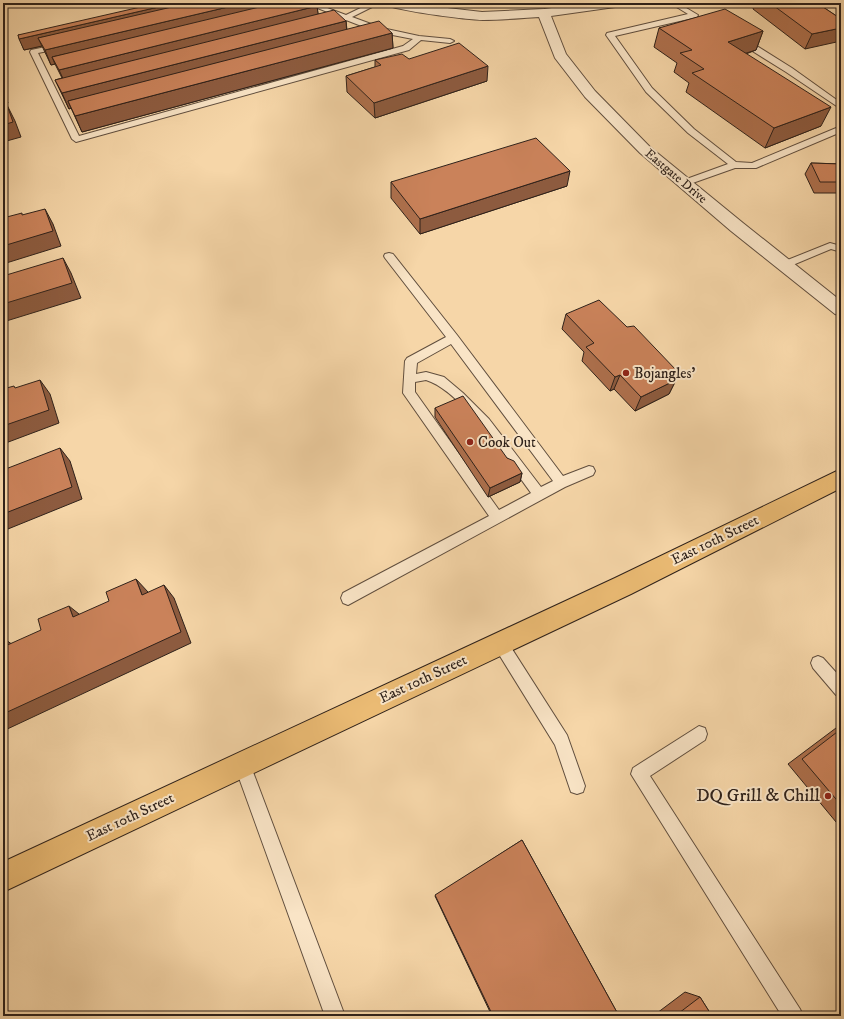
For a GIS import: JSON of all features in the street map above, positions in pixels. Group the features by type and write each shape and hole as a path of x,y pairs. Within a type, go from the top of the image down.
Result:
{"main road":[{"name":"East 10th Street","path":"3,877 623,586 841,478"}],"street":[{"path":"389,3 399,6 482,16 544,13 615,3"},
{"name":"Eastgate Drive","path":"544,13 560,55 590,94 645,150 841,310"}],"lane":[{"path":"331,22 346,18 376,3"},
{"path":"673,3 697,17 610,35 649,90 691,131 734,165"},
{"path":"309,5 380,30 419,38 450,41"},
{"path":"366,35 380,30"},
{"path":"733,35 789,70 841,107"},
{"path":"65,45 34,52 48,71 59,91 70,115 76,139 406,48 419,38"},
{"path":"684,183 734,165 753,166 841,129"},
{"path":"784,265 830,246 841,249"},
{"path":"389,256 453,338 561,483"},
{"path":"453,338 411,361 409,393 497,517"},
{"path":"410,379 426,376 440,380 459,396 485,422 538,494"},
{"path":"348,598 538,494 589,471"},
{"path":"500,643 560,741 577,786"},
{"path":"818,663 841,690"},
{"path":"699,734 640,774 793,1016"},
{"path":"242,764 335,1016"}],"building":[{"path":"158,3 176,3 19,39 18,35"},
{"path":"189,3 245,3 45,50 38,38"},
{"path":"276,3 314,3 317,6 59,70 52,57"},
{"path":"770,3 817,3 841,19 841,28 812,34"},
{"path":"725,9 763,31 728,42 831,107 774,128 692,73 704,69 680,53 692,50 659,28"},
{"path":"334,10 346,21 62,93 55,80"},
{"path":"379,21 392,33 75,116 68,101"},
{"path":"459,43 488,66 374,103 346,76 381,65 375,60 402,54 409,59"},
{"path":"7,105 13,122 3,125 3,106"},
{"path":"536,138 570,171 420,219 391,182"},
{"path":"811,163 841,164 841,182 820,182"},
{"path":"45,209 53,231 3,246 3,218"},
{"path":"63,258 72,283 3,304 3,276"},
{"name":"Bojangles'","path":"599,300 627,327 634,326 677,371 676,380 641,397 620,375 615,377 586,347 594,343 566,314"},
{"path":"40,380 49,410 3,426 3,389 14,386 15,388"},
{"name":"Cook Out","path":"463,396 507,458 514,461 522,473 490,488 435,408"},
{"path":"60,448 72,487 3,514 3,470"},
{"path":"136,579 142,595 164,585 181,632 3,714 3,647 41,630 38,619 69,606 73,617 109,601 106,592"},
{"path":"841,729 841,805 802,759"},
{"path":"522,840 619,1016 493,1016 435,895"},
{"path":"700,997 712,1016 675,1016"}],"place":[{"name":"Bojangles'","path":"626,373"},
{"name":"Cook Out","path":"470,442"},
{"name":"DQ Grill & Chill","path":"828,796"}]}
